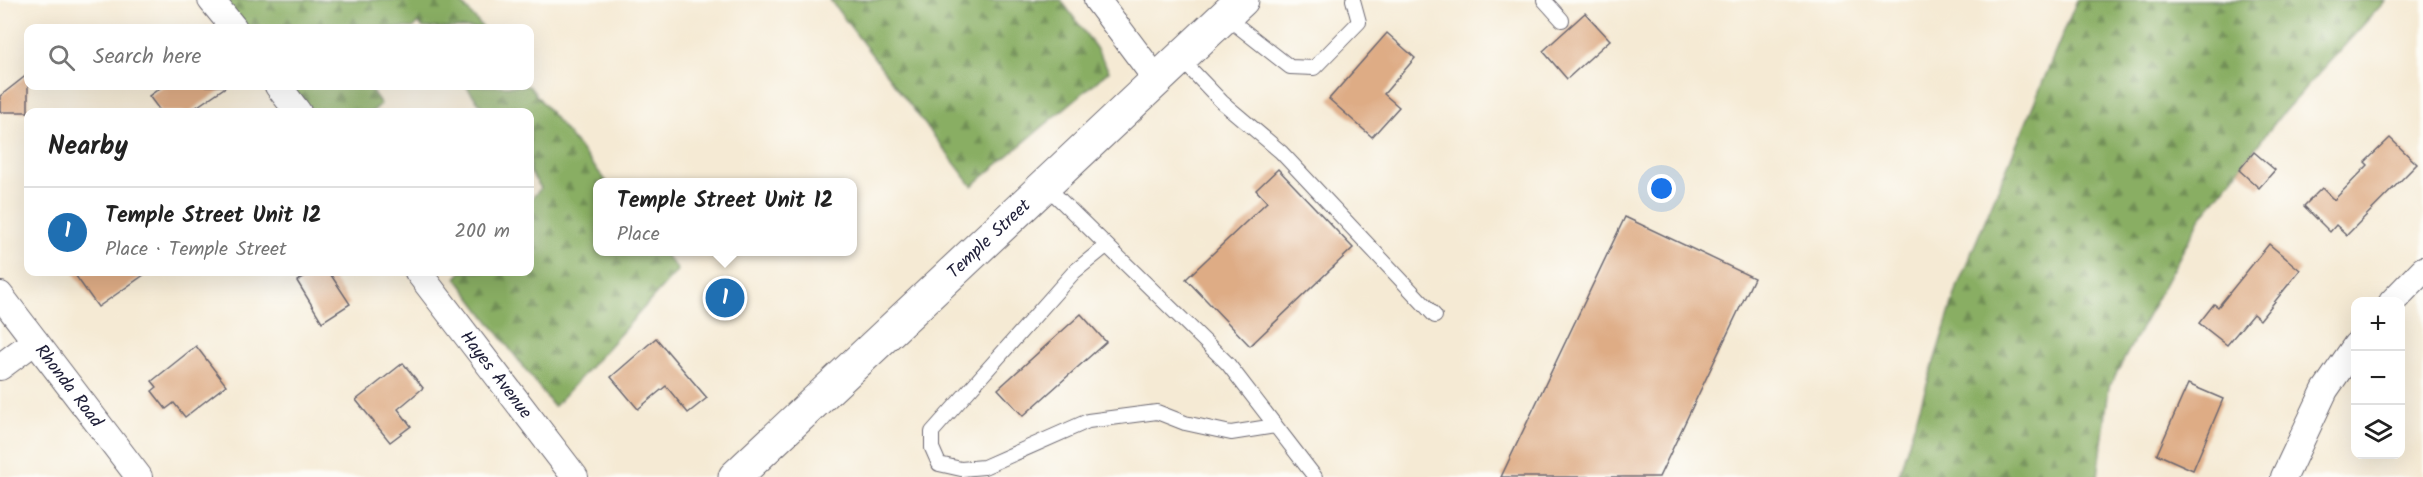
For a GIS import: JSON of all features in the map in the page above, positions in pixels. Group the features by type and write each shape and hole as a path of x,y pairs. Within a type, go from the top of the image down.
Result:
{"main road":[{"name":"Temple Street","path":"735,477 1234,8"}],"street":[{"path":"211,0 231,24"},
{"path":"1097,0 1157,80"},
{"path":"281,90 295,108"},
{"path":"2397,297 2423,270"},
{"name":"Hayes Avenue","path":"421,276 575,477"},
{"name":"Rhonda Road","path":"0,295 139,477"},
{"path":"0,368 35,341"},
{"path":"2284,477 2325,390 2351,351"}],"lane":[{"path":"1234,8 1290,67 1314,68 1359,22 1353,0"},
{"path":"1544,0 1562,20"},
{"path":"1180,58 1222,102 1281,152 1435,316"},
{"path":"1045,185 1228,364 1315,477"},
{"path":"1106,246 1074,272 932,432 932,448 939,464 961,469 984,467 1088,421 1157,412 1185,423 1231,433 1275,426"}],"green space":[{"path":"220,0 459,0 480,24 419,23 237,24"},
{"path":"830,0 1061,0 1096,48 1109,71 972,186"},
{"path":"2077,0 2386,0 2281,115 2200,219 2109,387 2098,477 1898,477 1958,285"},
{"path":"294,90 371,90 381,104 376,108 310,108"},
{"path":"469,90 532,90 604,178 593,178 593,256 666,256 678,270 554,407 456,278 458,276 534,276 534,196 541,188 534,178 534,108 483,108"}],"building":[{"path":"1585,13 1610,40 1567,79 1543,51"},
{"path":"1387,33 1415,58 1384,94 1399,107 1372,137 1329,99"},
{"path":"24,77 24,90 28,90 28,108 24,108 24,112 0,112 0,96"},
{"path":"157,90 221,90 195,108 158,108 149,96"},
{"path":"2390,138 2417,164 2347,235 2336,225 2330,232 2304,206 2322,188 2334,200 2368,165 2365,162"},
{"path":"2254,152 2275,170 2259,188 2239,170"},
{"path":"1278,169 1353,248 1250,346 1186,279 1267,202 1256,190"},
{"path":"1625,217 1754,278 1659,477 1501,477"},
{"path":"2269,244 2300,270 2260,320 2253,314 2227,345 2199,323 2214,304 2218,307"},
{"path":"76,276 142,276 98,307"},
{"path":"305,276 332,276 350,304 322,322 297,281"},
{"path":"1081,314 1106,342 1023,416 998,389"},
{"path":"656,338 707,398 688,413 666,386 638,409 611,377"},
{"path":"196,346 226,385 185,417 174,403 166,409 152,391 157,387 152,381"},
{"path":"403,363 423,388 398,409 411,426 390,442 356,400"},
{"path":"2188,384 2223,399 2193,470 2157,454"}],"place":[{"name":"Temple Street Unit 12","path":"725,298"}]}
